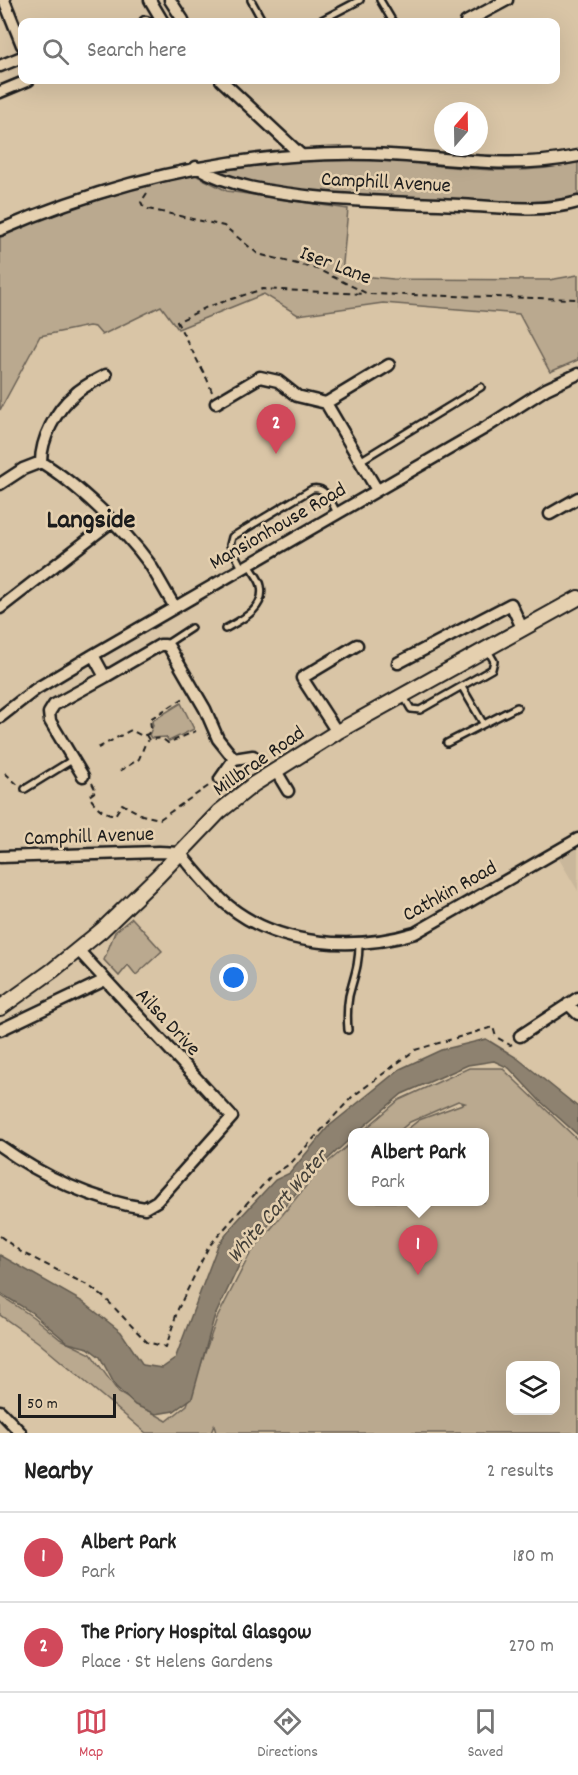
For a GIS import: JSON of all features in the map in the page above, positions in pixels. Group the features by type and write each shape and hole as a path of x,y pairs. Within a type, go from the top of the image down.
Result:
{"street":[{"path":"4,0 18,35"},
{"path":"150,0 162,18"},
{"path":"170,0 181,18"},
{"path":"473,18 507,0"},
{"path":"0,66 18,59"},
{"path":"0,92 19,84"},
{"path":"225,84 301,155"},
{"name":"Camphill Avenue","path":"0,230 56,207 162,175 243,160 301,155 392,155 495,164 545,162 578,156"},
{"name":"Camphill Avenue","path":"196,167 233,184 348,200 526,207 561,207 578,202"},
{"path":"216,403 260,377 278,381 297,396 326,403 389,365"},
{"name":"Mansionhouse Road","path":"0,717 36,689 93,655 546,390 578,374"},
{"path":"41,462 42,447 47,434 69,399 106,375"},
{"path":"326,403 377,490"},
{"path":"0,484 23,469 41,462"},
{"path":"41,462 66,479 111,522 149,564 175,607"},
{"path":"550,514 578,498"},
{"path":"0,608 111,522"},
{"name":"Millbrae Road","path":"0,1008 78,950 131,903 219,812 255,784 337,732 578,597"},
{"path":"398,663 511,603 522,627"},
{"path":"83,776 50,721 49,713 54,705 160,645 169,647 218,739 234,759"},
{"path":"337,732 302,678 357,645"},
{"path":"93,655 105,677"},
{"path":"219,779 234,759 253,756"},
{"path":"276,771 288,791"},
{"name":"Cathkin Road","path":"180,854 216,894 232,908 258,924 308,940 359,944 394,939 415,933 578,839"},
{"name":"Camphill Avenue","path":"0,857 159,852 180,854"},
{"name":"Ailsa Drive","path":"0,1146 16,1158 71,1186 103,1198 148,1207 157,1201 232,1117 78,950"},
{"path":"0,1030 105,980"},
{"path":"520,1036 573,1001 578,1014"},
{"path":"0,1411 21,1433"}],"lane":[{"path":"251,0 262,18"},
{"path":"326,18 360,0"},
{"path":"380,0 391,18"},
{"path":"360,461 481,387"},
{"path":"225,629 250,615 260,600 261,586 230,545 232,537 312,489 317,488 324,491 338,513"},
{"path":"165,645 191,628"},
{"path":"403,695 411,709 420,710 462,687 492,669 494,661 486,648"},
{"path":"462,687 483,723"},
{"path":"447,743 517,707"},
{"path":"25,788 72,760"},
{"path":"348,1030 349,997 359,962 359,944"}],"path":[{"name":"Iser Lane","path":"148,191 141,202 148,209 224,226 258,254 317,269 368,294 578,299"},
{"path":"216,403 207,379 177,322 207,307 263,289 368,294"},
{"path":"146,735 151,728 150,719 195,692"},
{"path":"98,748 131,730 142,736 146,735"},
{"path":"120,771 139,759 149,740 158,738 168,743 196,730"},
{"path":"146,735 149,740"},
{"path":"5,773 19,786 25,788"},
{"path":"83,776 89,779 96,791 89,796 97,808 105,813 115,815 122,804 142,815 160,819 219,779"},
{"path":"0,1236 21,1252 89,1286 106,1299 147,1342 166,1347 178,1309 209,1246 270,1177 291,1163 352,1096 415,1050 493,1026 496,1037 510,1045 520,1036"}],"shaded area":[{"path":"367,158 446,167 500,170 526,170 578,162 578,195 563,200 526,203 344,195 281,189 235,181 219,171 292,161"},
{"path":"193,174 227,191 348,209 342,274 393,279 549,280 578,275 578,360 550,372 519,314 383,303 298,315 264,294 178,329 161,306 102,335 95,327 89,326 40,336 0,410 0,233 17,225 169,178"},
{"path":"181,703 194,729 169,741 166,737 151,738 149,735 153,726 152,721"},
{"path":"578,847 578,891 559,859"},
{"path":"132,918 162,951 136,975 128,965 119,976 104,960 115,932"},
{"path":"469,1068 502,1068 578,1140 578,1433 216,1433 214,1425 211,1433 146,1433 38,1342 0,1315 0,1295 60,1339 91,1354 119,1393 167,1421 187,1405 217,1318 250,1254 320,1169 348,1145 348,1206 489,1206 489,1128 409,1128 419,1120 465,1103 458,1101 410,1122 403,1128 367,1128 399,1100"}],"water":[{"name":"White Cart Water","path":"486,1039 517,1058 578,1107 578,1135 539,1100 509,1068 494,1061 468,1065 402,1094 362,1128 348,1128 348,1141 313,1173 245,1253 214,1318 192,1398 174,1411 156,1414 135,1405 116,1387 100,1357 88,1348 68,1343 31,1312 0,1293 0,1255 83,1302 121,1332 143,1365 162,1368 175,1359 218,1245 236,1222 275,1180 290,1173 328,1127 400,1069 441,1050"}],"place":[{"name":"The Priory Hospital Glasgow","path":"276,454"},
{"name":"Albert Park","path":"418,1275"}],"district":[{"name":"Langside","path":"91,518"}]}
